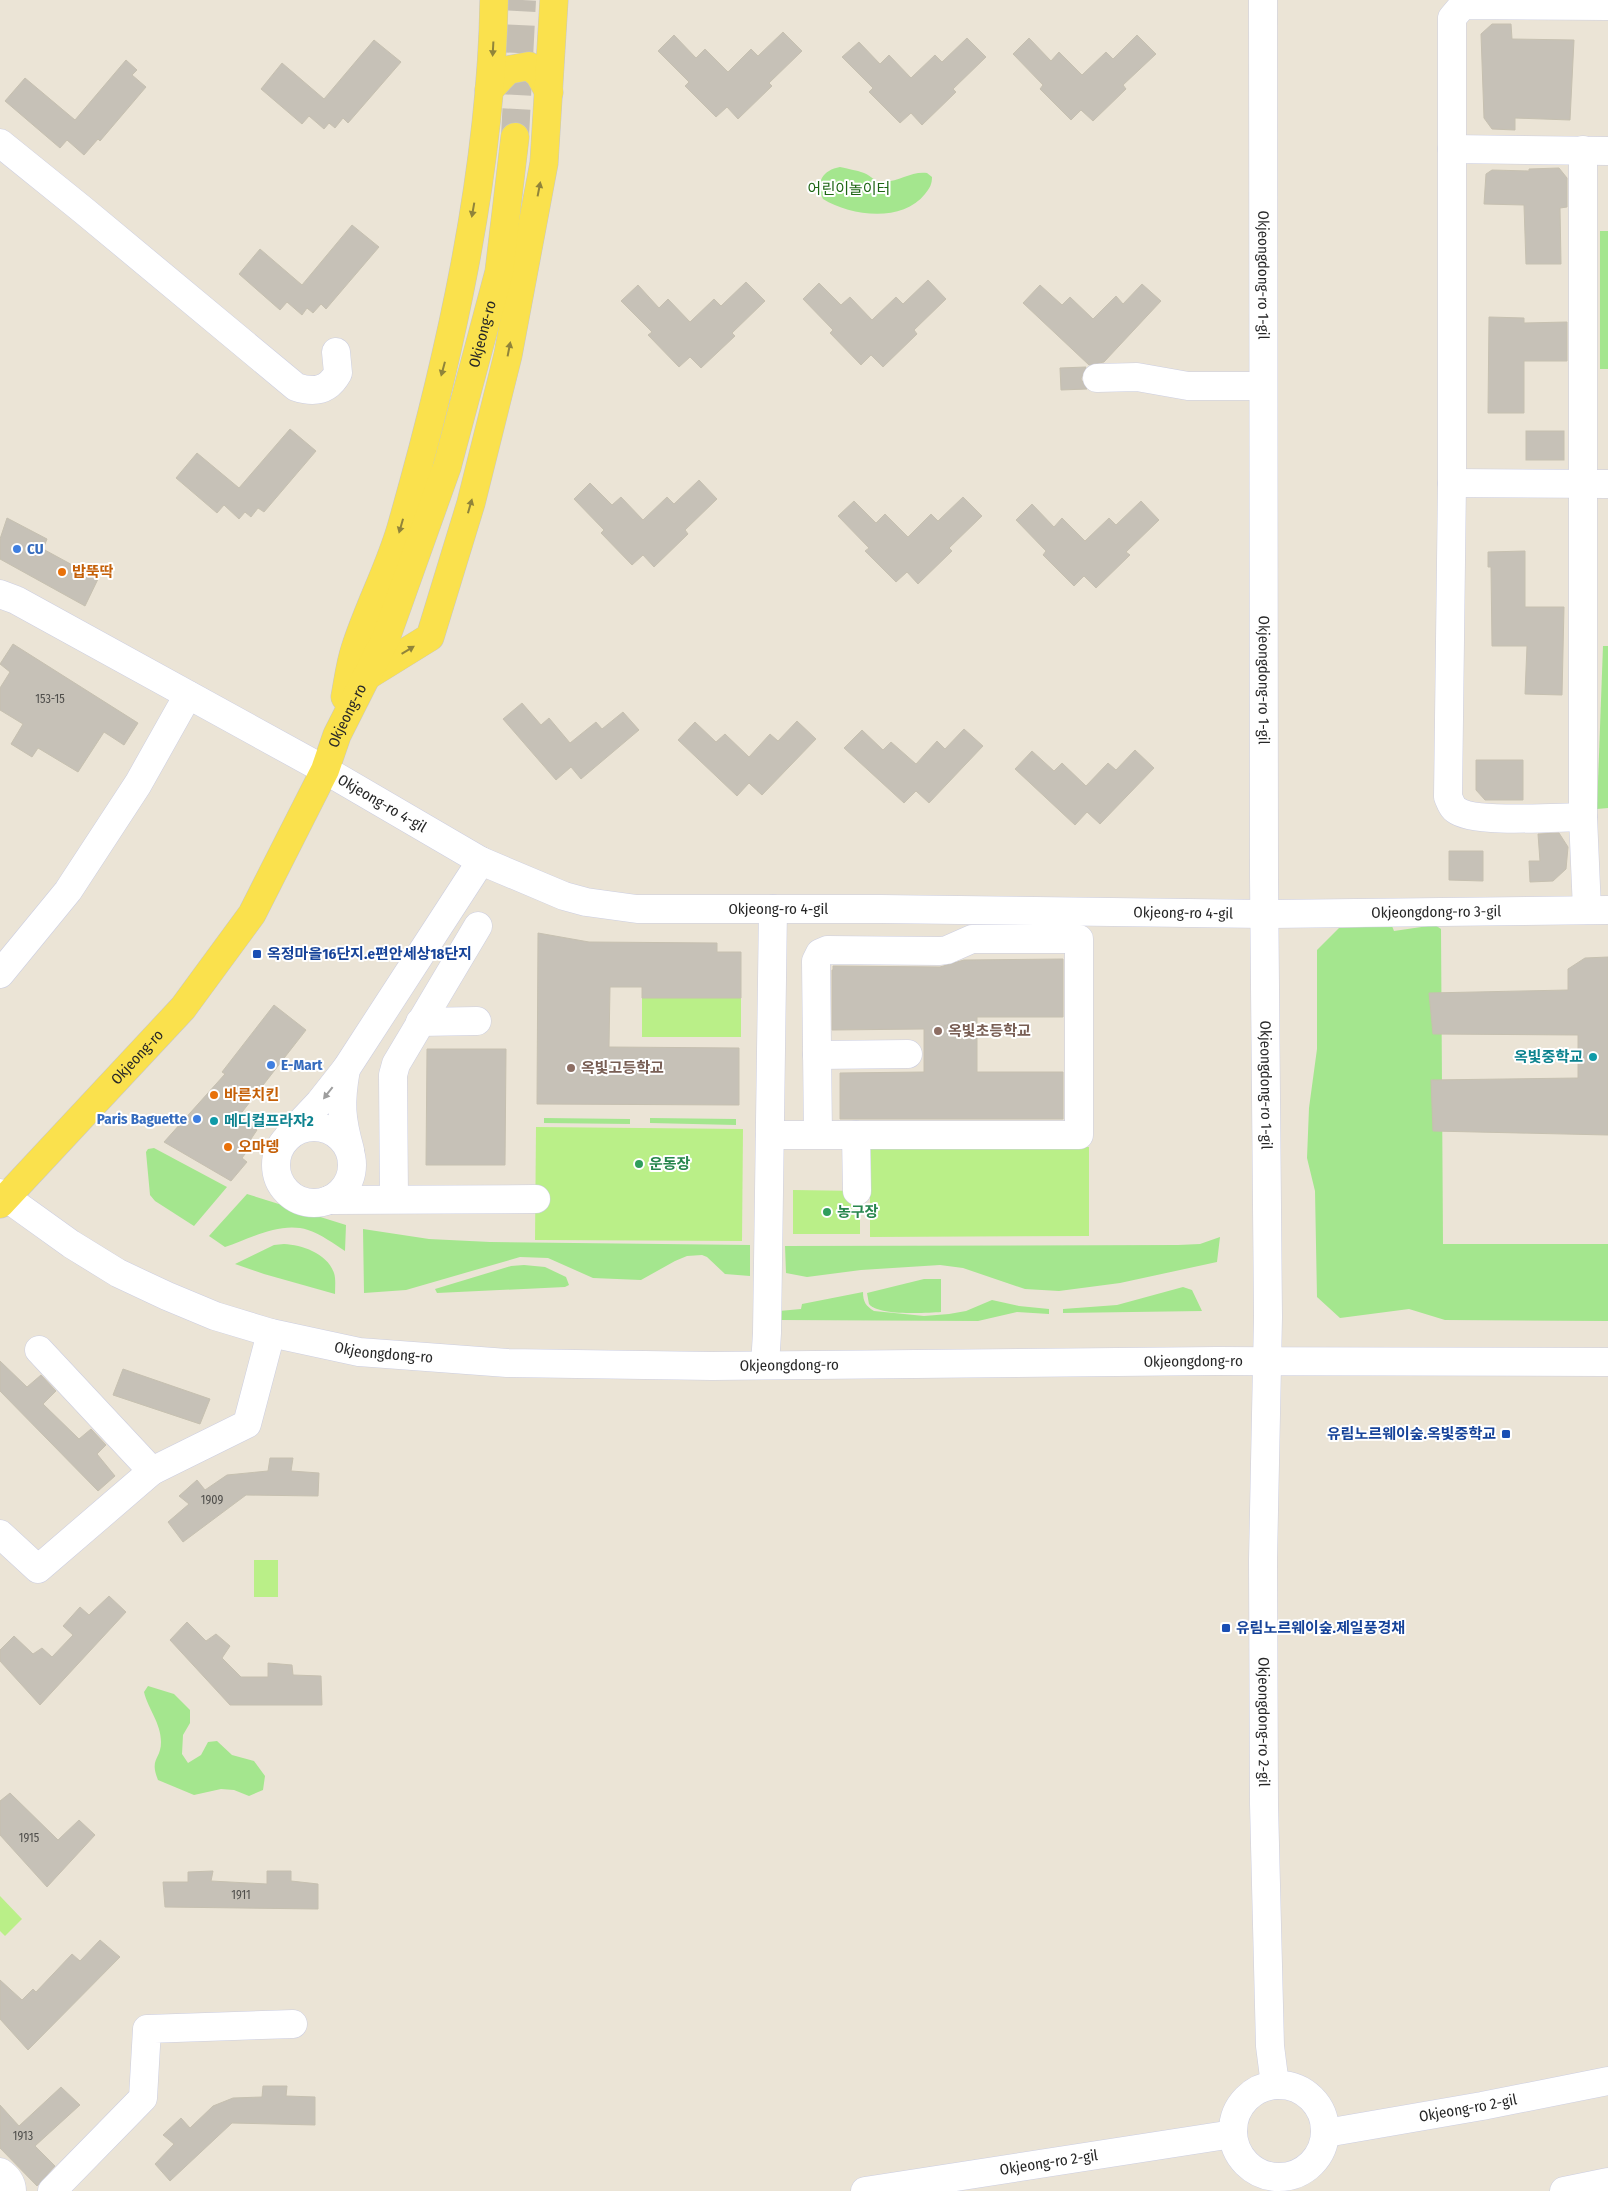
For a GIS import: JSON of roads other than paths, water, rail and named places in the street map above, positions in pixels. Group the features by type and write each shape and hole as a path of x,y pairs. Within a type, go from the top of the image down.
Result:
{"main road":[{"path":"337,735 355,649 400,530 448,349 477,188 493,52 494,0"},
{"path":"366,676 430,637 471,504 508,355 544,163 554,0"},
{"path":"489,90 508,70 529,66 539,74 549,92"},
{"name":"Okjeong-ro","path":"2,1199 183,1008 252,914 325,770 337,735 386,638 447,467 499,272 515,137"}],"street":[{"name":"Okjeongdong-ro 1-gil","path":"1263,0 1268,1361"},
{"path":"1583,816 1487,818 1455,810 1448,797 1452,483 1452,18 1463,5 1608,6"},
{"path":"0,143 296,386 306,390 318,391 326,388 338,373 336,352"},
{"path":"1452,149 1595,150 1595,484 1583,816 1598,910"},
{"path":"1097,378 1137,377 1188,386 1264,386"},
{"path":"1452,483 1595,484"},
{"name":"Okjeong-ro 4-gil","path":"0,594 16,600 325,770 481,861 564,896 600,905 637,909 881,909 1265,914"},
{"path":"0,974 68,891 138,784 188,695"},
{"path":"481,861 346,1069 280,1147 276,1158 276,1170 281,1185 291,1195 302,1202 310,1203 329,1200 536,1199"},
{"path":"765,1365 773,909"},
{"path":"879,950 881,909"},
{"name":"Okjeongdong-ro 3-gil","path":"1265,914 1598,910"},
{"path":"394,1199 393,1075 400,1054 478,926"},
{"path":"770,1135 818,1135 863,1151 1079,1145 1079,939 972,939 947,950 827,950 817,957 816,1054 818,1135"},
{"path":"420,1022 477,1021"},
{"path":"816,1054 908,1054"},
{"path":"329,1200 338,1195 348,1184 352,1170 352,1157 341,1107 346,1069"},
{"path":"288,1136 298,1130 311,1126 320,1127 335,1132 343,1139 352,1157"},
{"path":"857,1191 863,1151"},
{"name":"Okjeongdong-ro","path":"2,1199 118,1273 215,1316 271,1333 359,1352 507,1364 765,1365 1268,1361 1608,1362"},
{"path":"0,1534 38,1569 152,1471 247,1424 271,1333"},
{"path":"39,1350 152,1471"},
{"name":"Okjeongdong-ro 2-gil","path":"1268,1361 1263,1560 1264,1804 1270,2046 1275,2085"},
{"path":"52,2191 143,2098 147,2029 293,2024"},
{"name":"Okjeong-ro 2-gil","path":"1326,2133 1482,2106 1608,2081"},
{"path":"1275,2085 1291,2086 1305,2092 1317,2103 1324,2118 1326,2133 1322,2148 1314,2161 1302,2171 1288,2176 1272,2176 1257,2171 1245,2162 1237,2149 1233,2134 1235,2119 1240,2106 1249,2096 1261,2088 1275,2085"},
{"name":"Okjeong-ro 2-gil","path":"865,2191 1233,2134"},
{"path":"0,2172 8,2178 12,2191"},
{"path":"1564,2191 1608,2182"}],"tunnel":[{"path":"515,137 522,0"}],"place":[{"name":"CU","path":"17,549"},
{"name":"밥뚝딱","path":"62,572"},
{"name":"옥정마을16단지.e편안세상18단지","path":"257,954"},
{"name":"옥빛초등학교","path":"938,1031"},
{"name":"옥빛중학교","path":"1593,1057"},
{"name":"E-Mart","path":"271,1065"},
{"name":"옥빛고등학교","path":"571,1068"},
{"name":"바른치킨","path":"214,1095"},
{"name":"Paris Baguette","path":"197,1119"},
{"name":"메디컬프라자2","path":"214,1121"},
{"name":"오마뎅","path":"228,1147"},
{"name":"운동장","path":"639,1164"},
{"name":"농구장","path":"827,1212"},
{"name":"유림노르웨이숲.옥빛중학교","path":"1506,1434"},
{"name":"유림노르웨이숲.제일풍경채","path":"1226,1628"}],"park label":[{"name":"어린이놀이터","path":"849,189"}]}
